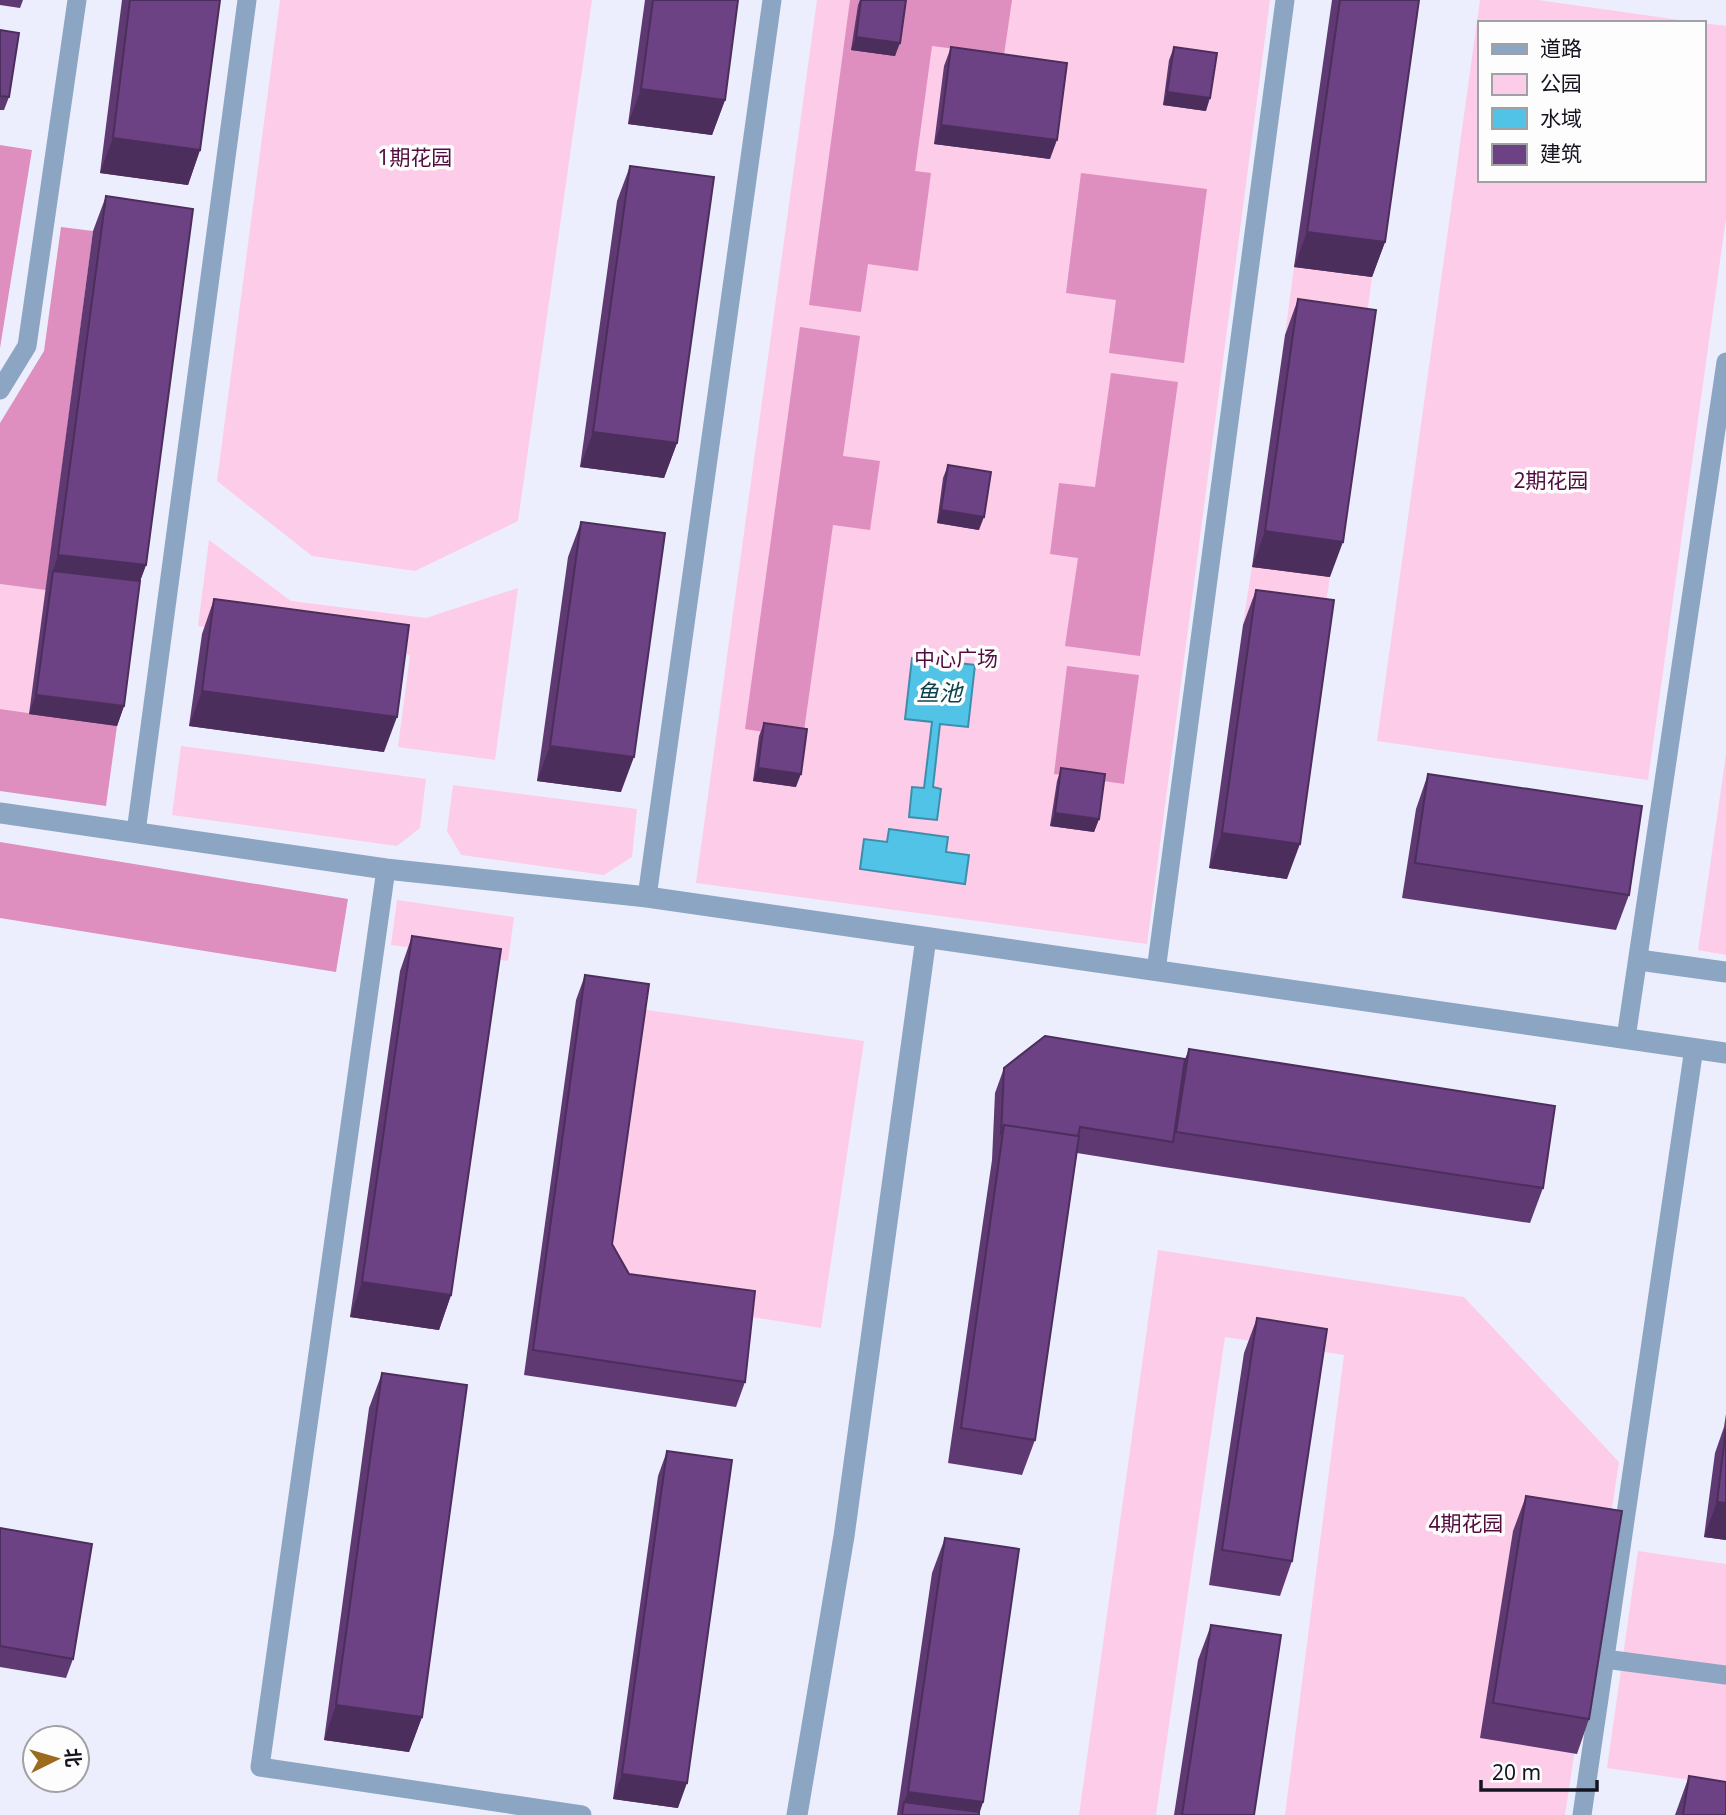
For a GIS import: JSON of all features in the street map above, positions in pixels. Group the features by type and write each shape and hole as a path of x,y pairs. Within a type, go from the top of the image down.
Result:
{"street":[{"path":"0,813 386,869 648,897 1726,1053"},
{"path":"797,1815 844,1536 926,938"},
{"path":"1639,960 1726,972"}],"lane":[{"path":"0,390 27,346 76,0"},
{"path":"136,832 247,0"},
{"path":"648,897 772,0"},
{"path":"1156,971 1285,0"},
{"path":"1626,1038 1726,362"},
{"path":"386,869 260,1767 582,1815"},
{"path":"1582,1815 1694,1048"},
{"path":"1605,1659 1726,1675"}],"green space":[{"name":"1期花园","path":"280,0 592,0 518,521 415,571 312,556 217,481"},
{"name":"中心广场","path":"817,0 1270,0 1147,944 696,883"},
{"name":"2期花园","path":"1480,0 1538,0 1687,21 1478,21 1478,182 1705,182 1705,23 1726,26 1726,218 1648,780 1377,741"},
{"path":"1294,267 1372,277 1363,345 1285,335"},
{"path":"209,540 291,601 426,618 518,588 495,760 398,747 410,655 198,626"},
{"path":"1252,566 1330,577 1321,635 1243,625"},
{"path":"0,584 46,590 29,714 0,709"},
{"path":"181,746 426,779 420,828 397,846 172,815"},
{"path":"1726,754 1726,955 1698,950"},
{"path":"453,785 637,809 632,857 604,875 461,855 447,831"},
{"path":"397,900 514,917 508,961 391,945"},
{"path":"640,1009 864,1041 821,1328 746,1316 603,1269"},
{"name":"4期花园","path":"1158,1250 1464,1297 1619,1462 1565,1815 1285,1815 1344,1355 1225,1337 1156,1815 1079,1815"},
{"path":"1638,1551 1726,1564 1726,1785 1607,1768"}],"shaded area":[{"path":"850,0 1012,0 1004,55 932,46 915,171 931,173 918,271 868,264 861,312 809,305"},
{"path":"0,145 32,150 0,348"},
{"path":"1081,173 1207,189 1184,363 1109,353 1116,300 1066,293"},
{"path":"61,227 93,231 46,590 0,584 0,423 44,351"},
{"path":"800,327 860,336 843,456 880,461 870,530 833,525 803,738 745,729"},
{"path":"1111,373 1178,382 1140,656 1065,646 1078,558 1050,554 1059,483 1095,487"},
{"path":"1067,666 1139,675 1124,784 1054,774"},
{"path":"0,709 117,726 106,806 0,791"},
{"path":"0,842 348,899 336,972 0,918"}],"water":[{"name":"鱼池","path":"912,658 975,665 968,727 940,724 933,787 941,789 937,820 909,817 912,787 924,788 932,722 905,719"},
{"path":"889,829 948,837 946,852 969,855 965,884 860,869 864,839 887,842"}],"building":[{"path":"130,0 220,0 200,150 113,138"},
{"path":"653,0 738,0 725,100 641,89"},
{"path":"861,0 906,0 900,43 856,37"},
{"path":"1340,0 1419,0 1385,242 1307,232"},
{"path":"0,30 19,33 9,97 0,96"},
{"path":"951,47 1067,63 1057,140 941,125"},
{"path":"1174,47 1217,53 1210,98 1167,92"},
{"path":"630,166 714,177 677,443 593,432"},
{"path":"106,196 193,209 146,565 58,555"},
{"path":"1298,299 1376,310 1343,542 1265,531"},
{"path":"948,465 991,472 984,517 941,510"},
{"path":"581,522 665,533 634,757 550,746"},
{"path":"53,571 140,581 124,706 36,695"},
{"path":"1256,590 1334,600 1300,844 1222,833"},
{"path":"214,599 409,625 397,717 202,691"},
{"path":"764,723 807,729 801,774 758,768"},
{"path":"1061,768 1105,774 1099,819 1055,813"},
{"path":"1428,774 1642,806 1629,895 1415,863"},
{"path":"412,936 501,949 451,1295 362,1282"},
{"path":"585,975 649,984 612,1244 629,1274 755,1291 745,1382 533,1350"},
{"path":"1045,1036 1185,1059 1173,1142 1080,1127 1078,1136 1004,1125 1001,1135 1004,1068"},
{"path":"1189,1049 1555,1106 1543,1188 1176,1132"},
{"path":"1004,1125 1079,1136 1035,1440 961,1428"},
{"path":"1257,1318 1327,1329 1292,1561 1222,1550"},
{"path":"382,1373 467,1385 422,1717 336,1705"},
{"path":"1726,1429 1726,1503 1717,1502"},
{"path":"667,1451 732,1460 687,1783 622,1774"},
{"path":"1526,1496 1622,1511 1589,1719 1493,1703"},
{"path":"0,1528 92,1544 73,1659 0,1646"},
{"path":"945,1538 1019,1549 983,1802 908,1792"},
{"path":"1211,1625 1281,1635 1254,1815 1182,1815"},
{"path":"1689,1776 1726,1782 1726,1815 1683,1815"},
{"path":"904,1802 979,1812 979,1815 902,1815"}]}
